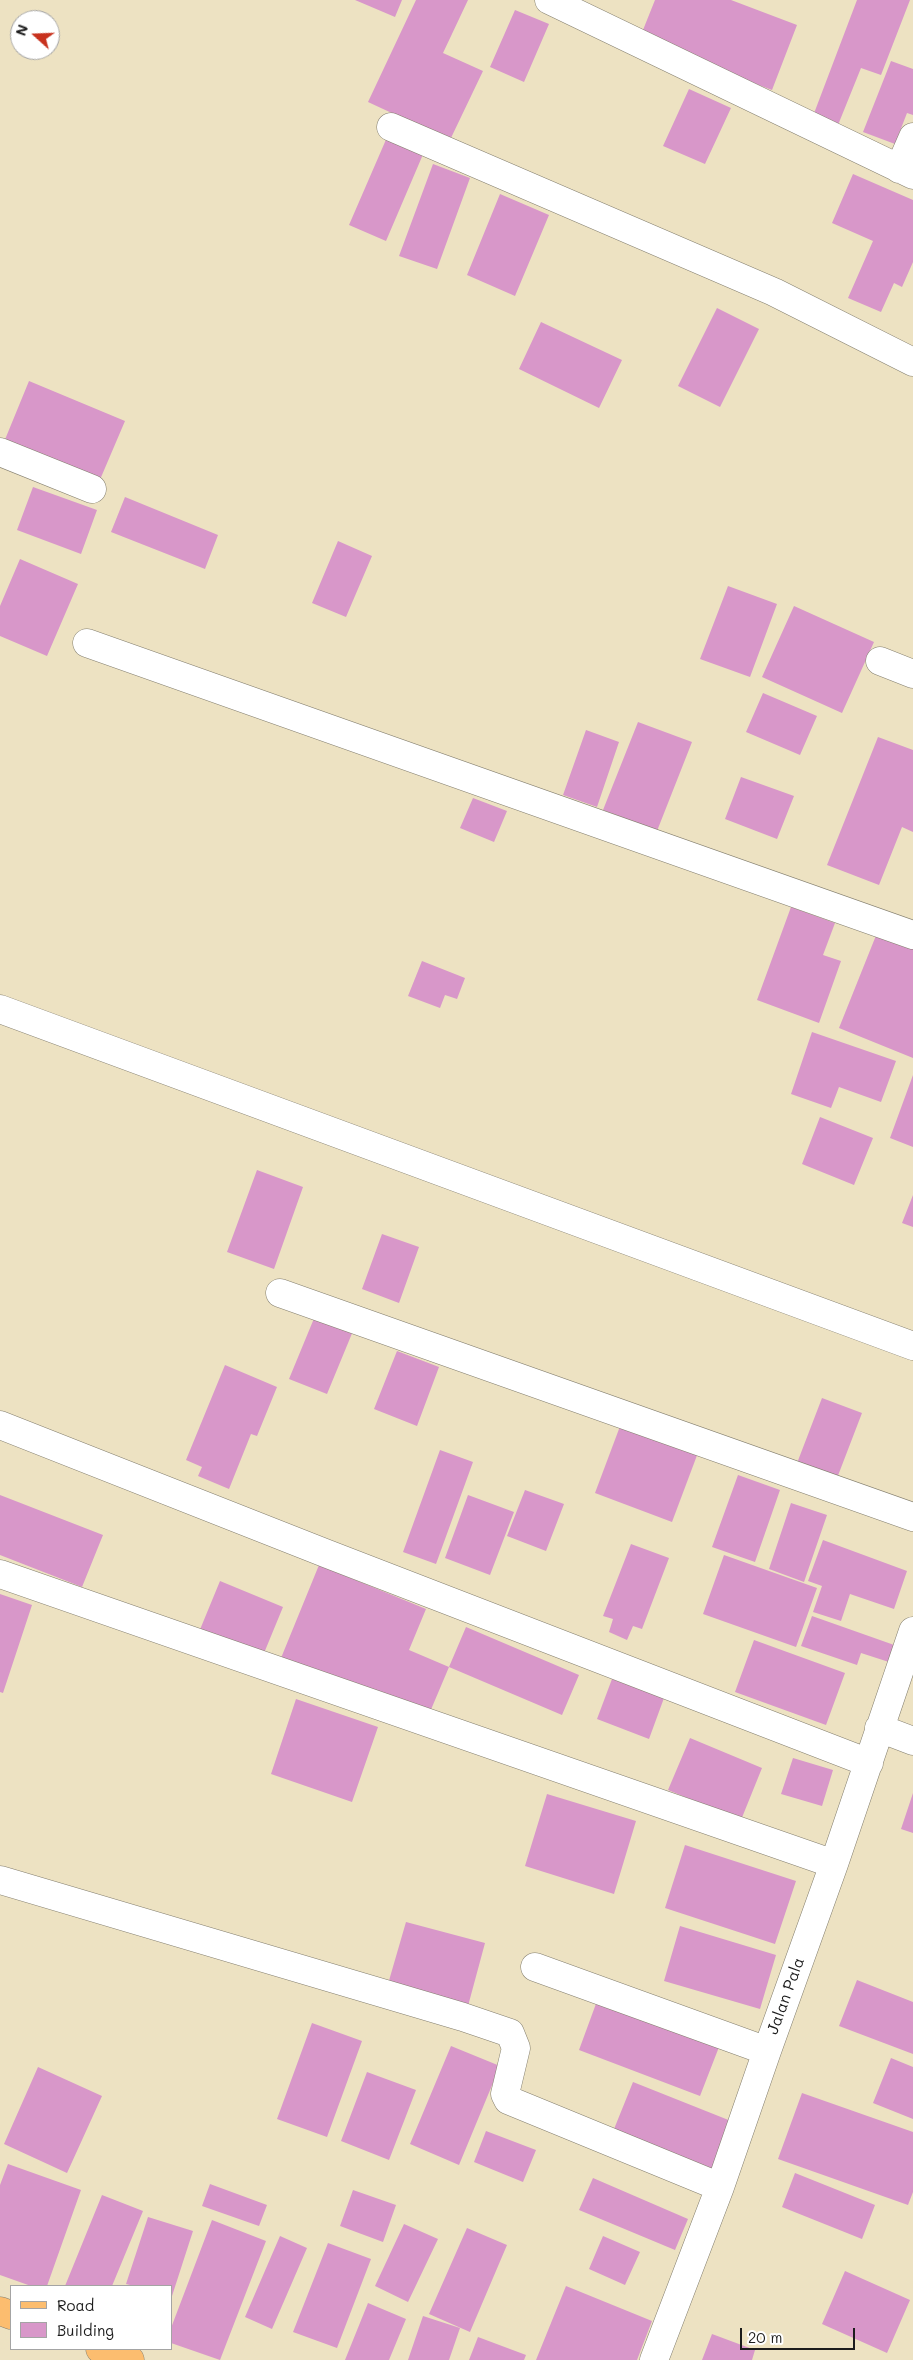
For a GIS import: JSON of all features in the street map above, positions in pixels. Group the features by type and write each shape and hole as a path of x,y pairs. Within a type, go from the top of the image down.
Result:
{"main road":[{"path":"103,2350 130,2360"}],"street":[{"path":"549,0 906,172 913,137"},
{"path":"391,127 774,292 913,362"},
{"path":"0,452 92,489"},
{"path":"87,643 913,935"},
{"path":"880,661 913,674"},
{"path":"0,1009 913,1346"},
{"path":"280,1293 913,1517"},
{"path":"0,1425 334,1557 869,1763"},
{"path":"0,1574 834,1864"},
{"name":"Jalan Pala","path":"654,2360 720,2186 766,2051 834,1864 913,1631"},
{"path":"879,1728 913,1741"},
{"path":"0,1880 440,2010 510,2033 514,2038 516,2048 505,2094 508,2100 720,2186"},
{"path":"535,1967 766,2051"}],"building":[{"path":"355,0 402,0 395,17"},
{"path":"416,0 468,0 443,53 483,71 450,140 368,102"},
{"path":"655,0 731,0 797,25 772,90 639,40"},
{"path":"857,0 910,0 881,75 861,68 838,125 813,116"},
{"path":"515,10 549,24 524,82 490,67"},
{"path":"891,61 913,69 913,115 907,113 895,144 863,132"},
{"path":"689,89 731,108 705,164 663,146"},
{"path":"388,135 424,152 386,241 349,225"},
{"path":"433,164 470,178 437,269 399,256"},
{"path":"853,174 913,200 913,262 902,287 894,283 881,312 848,298 873,241 832,223"},
{"path":"500,194 549,215 515,296 467,275"},
{"path":"717,308 759,329 720,407 678,386"},
{"path":"541,322 622,360 599,408 519,369"},
{"path":"29,381 125,421 99,482 4,442"},
{"path":"33,487 97,510 81,554 17,530"},
{"path":"125,497 218,535 205,569 111,532"},
{"path":"338,541 372,556 346,617 312,603"},
{"path":"20,559 78,584 47,656 0,636 0,606"},
{"path":"728,586 777,604 750,677 700,659"},
{"path":"794,606 874,642 842,713 762,677"},
{"path":"763,693 817,716 800,755 746,732"},
{"path":"638,722 692,742 657,831 603,810"},
{"path":"586,730 619,742 597,807 563,795"},
{"path":"878,737 913,750 913,832 902,827 879,885 827,865"},
{"path":"741,777 794,796 777,839 725,819"},
{"path":"473,798 507,811 494,842 460,828"},
{"path":"791,907 835,923 823,955 841,961 819,1023 757,1000"},
{"path":"877,933 913,948 913,1058 839,1028"},
{"path":"422,961 465,978 457,999 445,995 440,1008 408,996"},
{"path":"812,1032 896,1061 881,1102 839,1087 831,1108 791,1094"},
{"path":"913,1075 913,1147 890,1138"},
{"path":"820,1117 873,1138 854,1185 802,1164"},
{"path":"257,1170 303,1187 274,1269 227,1252"},
{"path":"913,1195 913,1227 902,1223"},
{"path":"382,1234 419,1247 399,1303 362,1289"},
{"path":"315,1316 353,1331 327,1394 289,1379"},
{"path":"397,1351 439,1367 417,1426 374,1409"},
{"path":"225,1365 277,1387 257,1436 251,1434 229,1489 198,1476 202,1467 186,1460"},
{"path":"822,1398 862,1413 834,1486 794,1471"},
{"path":"622,1421 699,1450 672,1522 595,1493"},
{"path":"440,1450 473,1462 436,1564 403,1552"},
{"path":"738,1475 780,1490 755,1562 712,1547"},
{"path":"525,1490 564,1504 546,1551 507,1536"},
{"path":"0,1495 103,1535 82,1587 0,1555"},
{"path":"468,1495 514,1512 490,1575 445,1558"},
{"path":"791,1503 827,1515 804,1582 769,1569"},
{"path":"823,1540 907,1571 894,1609 850,1594 841,1621 813,1612 822,1586 808,1581"},
{"path":"631,1544 669,1558 642,1629 633,1626 627,1640 609,1632 613,1619 603,1616"},
{"path":"724,1555 817,1588 796,1647 703,1614"},
{"path":"319,1565 426,1609 409,1650 449,1667 427,1719 281,1658"},
{"path":"220,1581 283,1607 262,1658 199,1632"},
{"path":"0,1594 32,1605 3,1693 0,1692"},
{"path":"812,1616 897,1646 892,1663 861,1653 857,1665 801,1646"},
{"path":"466,1627 579,1675 562,1715 449,1667"},
{"path":"754,1640 845,1673 826,1725 735,1692"},
{"path":"612,1679 664,1698 649,1739 597,1719"},
{"path":"296,1699 378,1727 352,1802 271,1774"},
{"path":"690,1738 762,1768 741,1820 668,1790"},
{"path":"793,1758 833,1770 822,1806 781,1794"},
{"path":"913,1793 913,1833 901,1829"},
{"path":"547,1794 636,1821 614,1894 525,1866"},
{"path":"685,1845 796,1881 775,1944 665,1908"},
{"path":"406,1922 485,1943 468,2006 388,1984"},
{"path":"680,1926 776,1955 760,2009 664,1981"},
{"path":"857,1980 913,2002 913,2054 839,2026"},
{"path":"597,2001 719,2047 700,2096 579,2050"},
{"path":"312,2023 362,2041 327,2137 277,2119"},
{"path":"451,2046 500,2066 459,2165 410,2144"},
{"path":"891,2058 913,2067 913,2119 873,2103"},
{"path":"38,2067 102,2096 67,2173 4,2144"},
{"path":"367,2072 416,2090 389,2160 341,2141"},
{"path":"633,2082 731,2121 709,2178 610,2139"},
{"path":"802,2093 913,2132 913,2192 908,2205 778,2159"},
{"path":"486,2131 536,2150 523,2182 474,2162"},
{"path":"8,2164 81,2190 47,2285 28,2285 0,2275 0,2185"},
{"path":"795,2173 875,2205 862,2239 782,2207"},
{"path":"593,2178 688,2219 675,2250 579,2210"},
{"path":"210,2184 267,2205 259,2226 202,2206"},
{"path":"353,2190 396,2205 383,2242 340,2226"},
{"path":"102,2195 143,2211 112,2285 65,2285"},
{"path":"148,2217 193,2231 172,2296 172,2285 126,2284"},
{"path":"212,2220 266,2241 220,2360 172,2343 172,2325"},
{"path":"404,2224 438,2239 408,2302 375,2286"},
{"path":"467,2228 507,2245 470,2332 429,2314"},
{"path":"280,2236 307,2248 272,2329 245,2317"},
{"path":"603,2236 640,2252 625,2285 589,2269"},
{"path":"328,2243 371,2259 337,2348 293,2332"},
{"path":"845,2271 910,2300 887,2353 822,2324"},
{"path":"566,2286 652,2321 637,2360 536,2360"},
{"path":"368,2303 406,2319 389,2360 345,2360"},
{"path":"423,2316 460,2328 449,2360 408,2360"},
{"path":"712,2334 755,2350 752,2360 702,2360"},
{"path":"478,2337 526,2355 524,2360 469,2360"}]}
